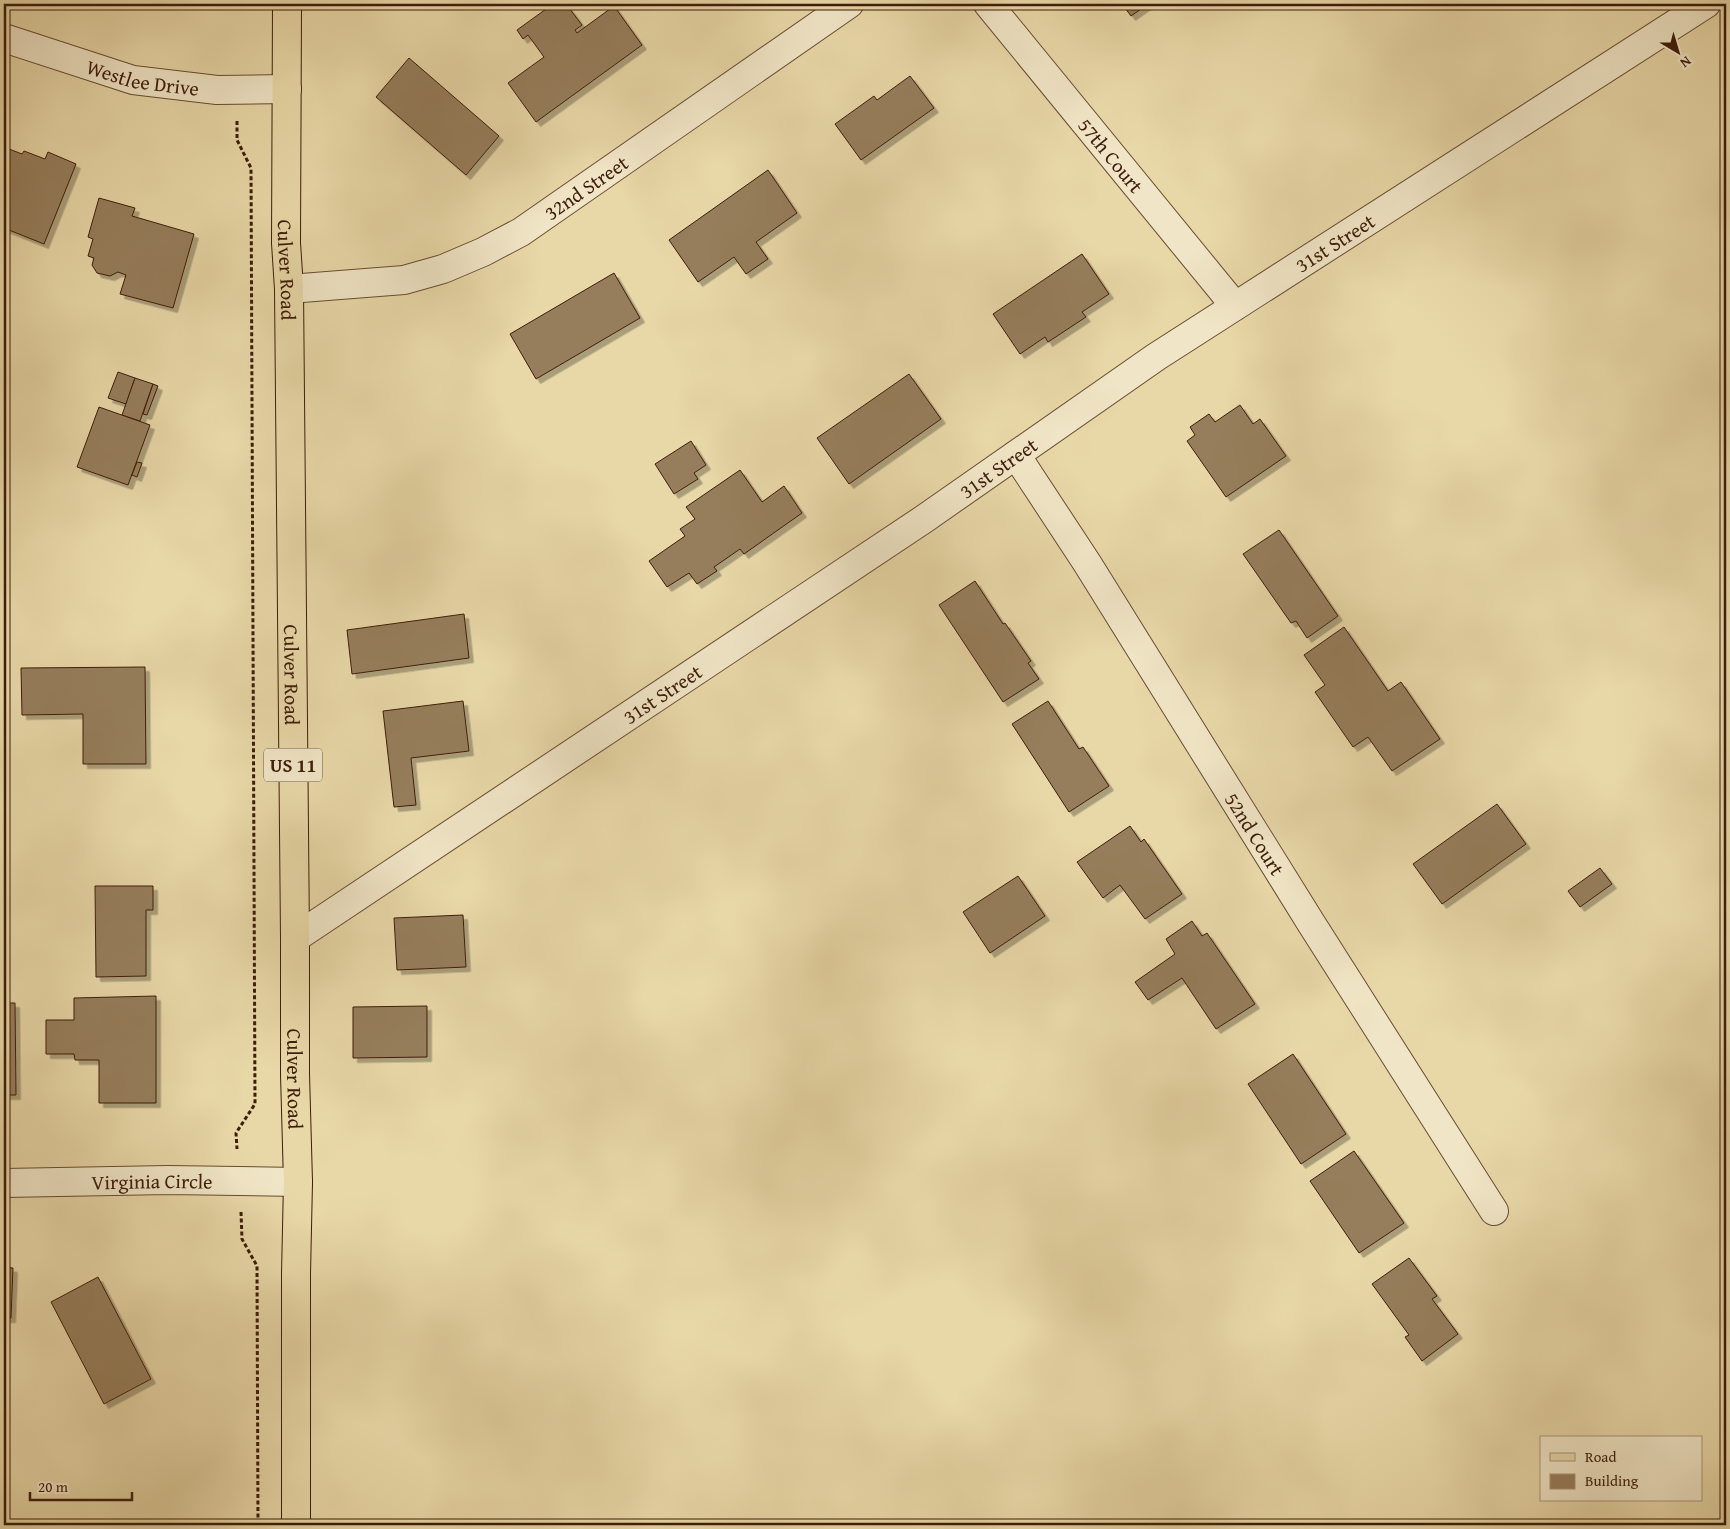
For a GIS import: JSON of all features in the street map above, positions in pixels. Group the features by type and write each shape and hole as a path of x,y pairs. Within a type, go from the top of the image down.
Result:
{"main road":[{"name":"Culver Road","path":"287,4 286,243 289,289 295,938 294,1074 298,1182 296,1525"}],"street":[{"name":"32nd Street","path":"289,289 404,280 444,270 483,252 521,232 849,4"},
{"name":"57th Court","path":"988,4 1236,306"},
{"name":"31st Street","path":"295,938 908,530 1156,357 1706,4"},
{"name":"Westlee Drive","path":"4,38 133,80 217,90 287,89"},
{"name":"52nd Court","path":"1016,454 1087,563 1494,1211"},
{"name":"Virginia Circle","path":"4,1183 168,1180 298,1182"}],"path":[{"path":"237,90 237,140 250,168 255,1104 236,1133 242,1240 257,1266 258,1525"}],"building":[{"path":"553,4 556,4 558,7 566,4 582,25 575,30 577,33 614,6 642,45 536,122 508,83 544,57 528,35 523,39 517,30"},
{"path":"1122,4 1148,4 1131,16"},
{"path":"409,58 499,136 466,175 376,97"},
{"path":"910,76 934,108 861,160 835,124 874,96 877,100"},
{"path":"4,147 22,154 24,151 45,159 48,152 76,164 44,244 4,228 4,201 9,189 4,187"},
{"path":"768,170 797,213 756,242 768,259 746,274 734,257 698,282 669,240"},
{"path":"99,198 135,208 132,216 194,234 173,308 120,294 126,275 118,272 110,276 97,273 92,265 94,258 88,256 93,239 88,237"},
{"path":"1082,254 1109,294 1082,312 1086,317 1048,342 1045,337 1020,354 993,314"},
{"path":"614,273 640,318 536,379 510,334"},
{"path":"118,372 135,378 126,404 108,398"},
{"path":"909,374 941,419 849,484 817,438"},
{"path":"135,378 153,384 140,421 122,415"},
{"path":"153,384 158,386 147,415 143,414"},
{"path":"1240,405 1253,424 1260,419 1286,456 1226,497 1187,441 1195,435 1190,427 1209,414 1215,422"},
{"path":"99,407 150,425 128,485 77,467"},
{"path":"691,441 706,465 694,473 698,479 674,494 655,464"},
{"path":"137,462 142,463 137,477 132,475"},
{"path":"740,470 762,502 784,486 802,513 744,554 740,549 714,567 717,571 697,584 689,573 667,587 649,561 685,536 680,529 695,519 686,507"},
{"path":"1279,530 1338,616 1307,638 1296,621 1291,623 1243,554"},
{"path":"975,581 1003,624 1005,623 1031,661 1028,663 1039,679 1003,702 939,605"},
{"path":"464,614 469,658 352,674 347,630"},
{"path":"1344,627 1388,691 1401,682 1440,739 1392,771 1368,737 1353,747 1315,692 1325,685 1304,655"},
{"path":"145,667 146,764 83,764 83,714 22,715 21,668"},
{"path":"463,701 469,751 411,758 416,805 394,807 383,711"},
{"path":"1048,701 1079,749 1083,747 1109,786 1069,812 1012,724"},
{"path":"1497,804 1526,844 1442,904 1413,864"},
{"path":"1130,826 1141,842 1144,839 1182,894 1145,919 1120,885 1103,898 1077,862"},
{"path":"1600,868 1612,884 1580,907 1568,891"},
{"path":"1018,876 1045,916 990,953 963,912"},
{"path":"95,886 153,886 153,910 146,910 146,976 96,977"},
{"path":"463,915 466,967 397,970 394,918"},
{"path":"1192,921 1202,936 1207,933 1255,1004 1216,1029 1182,978 1148,1000 1135,982 1175,954 1166,939"},
{"path":"156,996 156,1103 99,1103 99,1060 75,1060 74,1054 46,1054 46,1020 74,1020 74,998"},
{"path":"4,1003 15,1003 16,1095 4,1095"},
{"path":"427,1006 427,1057 353,1058 353,1007"},
{"path":"1293,1054 1346,1134 1301,1164 1248,1084"},
{"path":"1354,1151 1404,1223 1359,1253 1310,1181"},
{"path":"1409,1258 1437,1296 1432,1299 1458,1334 1422,1361 1405,1337 1409,1335 1372,1284"},
{"path":"4,1267 13,1268 11,1318 4,1318"},
{"path":"98,1277 151,1379 104,1404 51,1302"}]}
